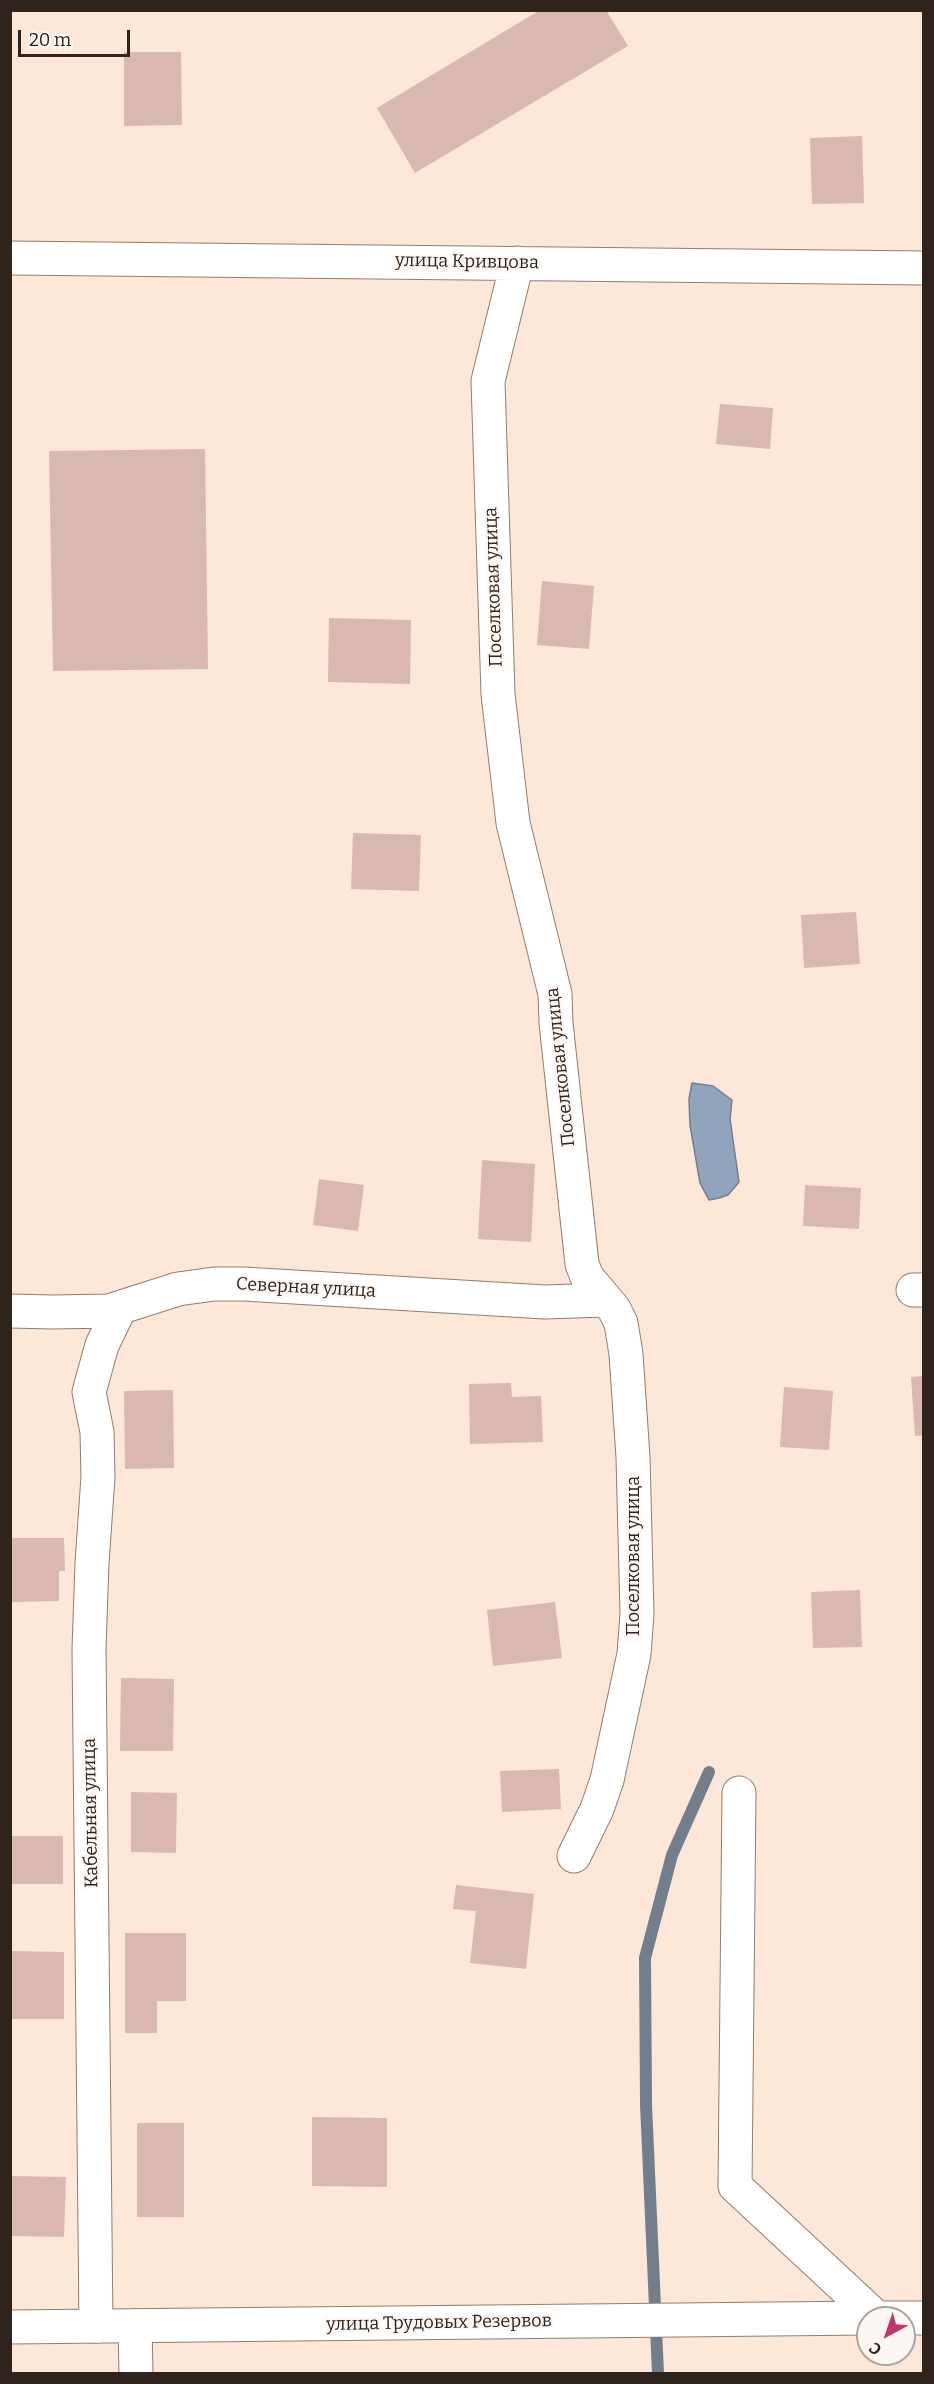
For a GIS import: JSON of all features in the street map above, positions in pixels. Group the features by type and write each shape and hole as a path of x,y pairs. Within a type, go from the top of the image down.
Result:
{"street":[{"name":"улица Кривцова","path":"10,258 924,268"},
{"name":"Поселковая улица","path":"517,263 488,381 498,694 513,823 555,994 556,1023 582,1264 587,1277 614,1309 621,1323 626,1354 633,1457 637,1614 634,1654 607,1780 597,1809 574,1856"},
{"name":"Северная улица","path":"10,1311 90,1312 120,1308 178,1289 214,1284 545,1302 605,1300"},
{"name":"Кабельная улица","path":"96,2326 89,1649 98,1477 97,1432 89,1392 102,1345 120,1308"},
{"path":"739,1793 735,2186 865,2306"},
{"name":"улица Трудовых Резервов","path":"10,2327 856,2318"},
{"path":"135,2326 136,2373"}],"water":[{"path":"692,1083 713,1086 732,1100 730,1119 739,1182 728,1195 709,1200 700,1183 690,1125 689,1099"}],"building":[{"path":"540,10 606,10 628,46 415,173 377,108"},
{"path":"124,52 181,52 182,125 124,126"},
{"path":"862,136 864,203 812,204 810,138"},
{"path":"720,404 773,408 770,449 716,444"},
{"path":"205,449 208,669 53,671 49,451"},
{"path":"542,581 594,586 589,649 537,645"},
{"path":"329,618 411,620 410,684 328,682"},
{"path":"353,833 421,835 419,891 351,889"},
{"path":"856,912 860,964 804,968 801,915"},
{"path":"482,1160 535,1164 531,1242 478,1239"},
{"path":"319,1179 364,1185 358,1231 313,1225"},
{"path":"805,1185 861,1188 859,1229 803,1226"},
{"path":"924,1376 924,1435 915,1436 911,1377"},
{"path":"511,1383 512,1397 541,1396 543,1442 470,1444 469,1384"},
{"path":"784,1387 833,1391 829,1450 780,1447"},
{"path":"173,1390 174,1468 125,1469 124,1391"},
{"path":"10,1538 64,1538 65,1571 59,1571 59,1601 11,1602"},
{"path":"860,1590 862,1647 813,1648 811,1592"},
{"path":"555,1602 562,1658 493,1666 487,1610"},
{"path":"121,1678 174,1679 173,1751 120,1751"},
{"path":"559,1769 561,1809 502,1812 500,1771"},
{"path":"131,1792 177,1793 176,1853 131,1852"},
{"path":"10,1836 63,1836 63,1884 10,1884"},
{"path":"456,1885 534,1894 526,1969 470,1963 476,1911 453,1909"},
{"path":"125,1933 186,1933 186,2001 157,2001 157,2033 125,2033"},
{"path":"10,1951 64,1952 64,2019 10,2019"},
{"path":"312,2117 387,2118 387,2187 312,2186"},
{"path":"137,2123 184,2123 184,2217 137,2217"},
{"path":"10,2176 66,2177 64,2237 10,2236"}],"waterway":[{"path":"658,2374 646,2104 645,1958 672,1855 709,1772"}]}
